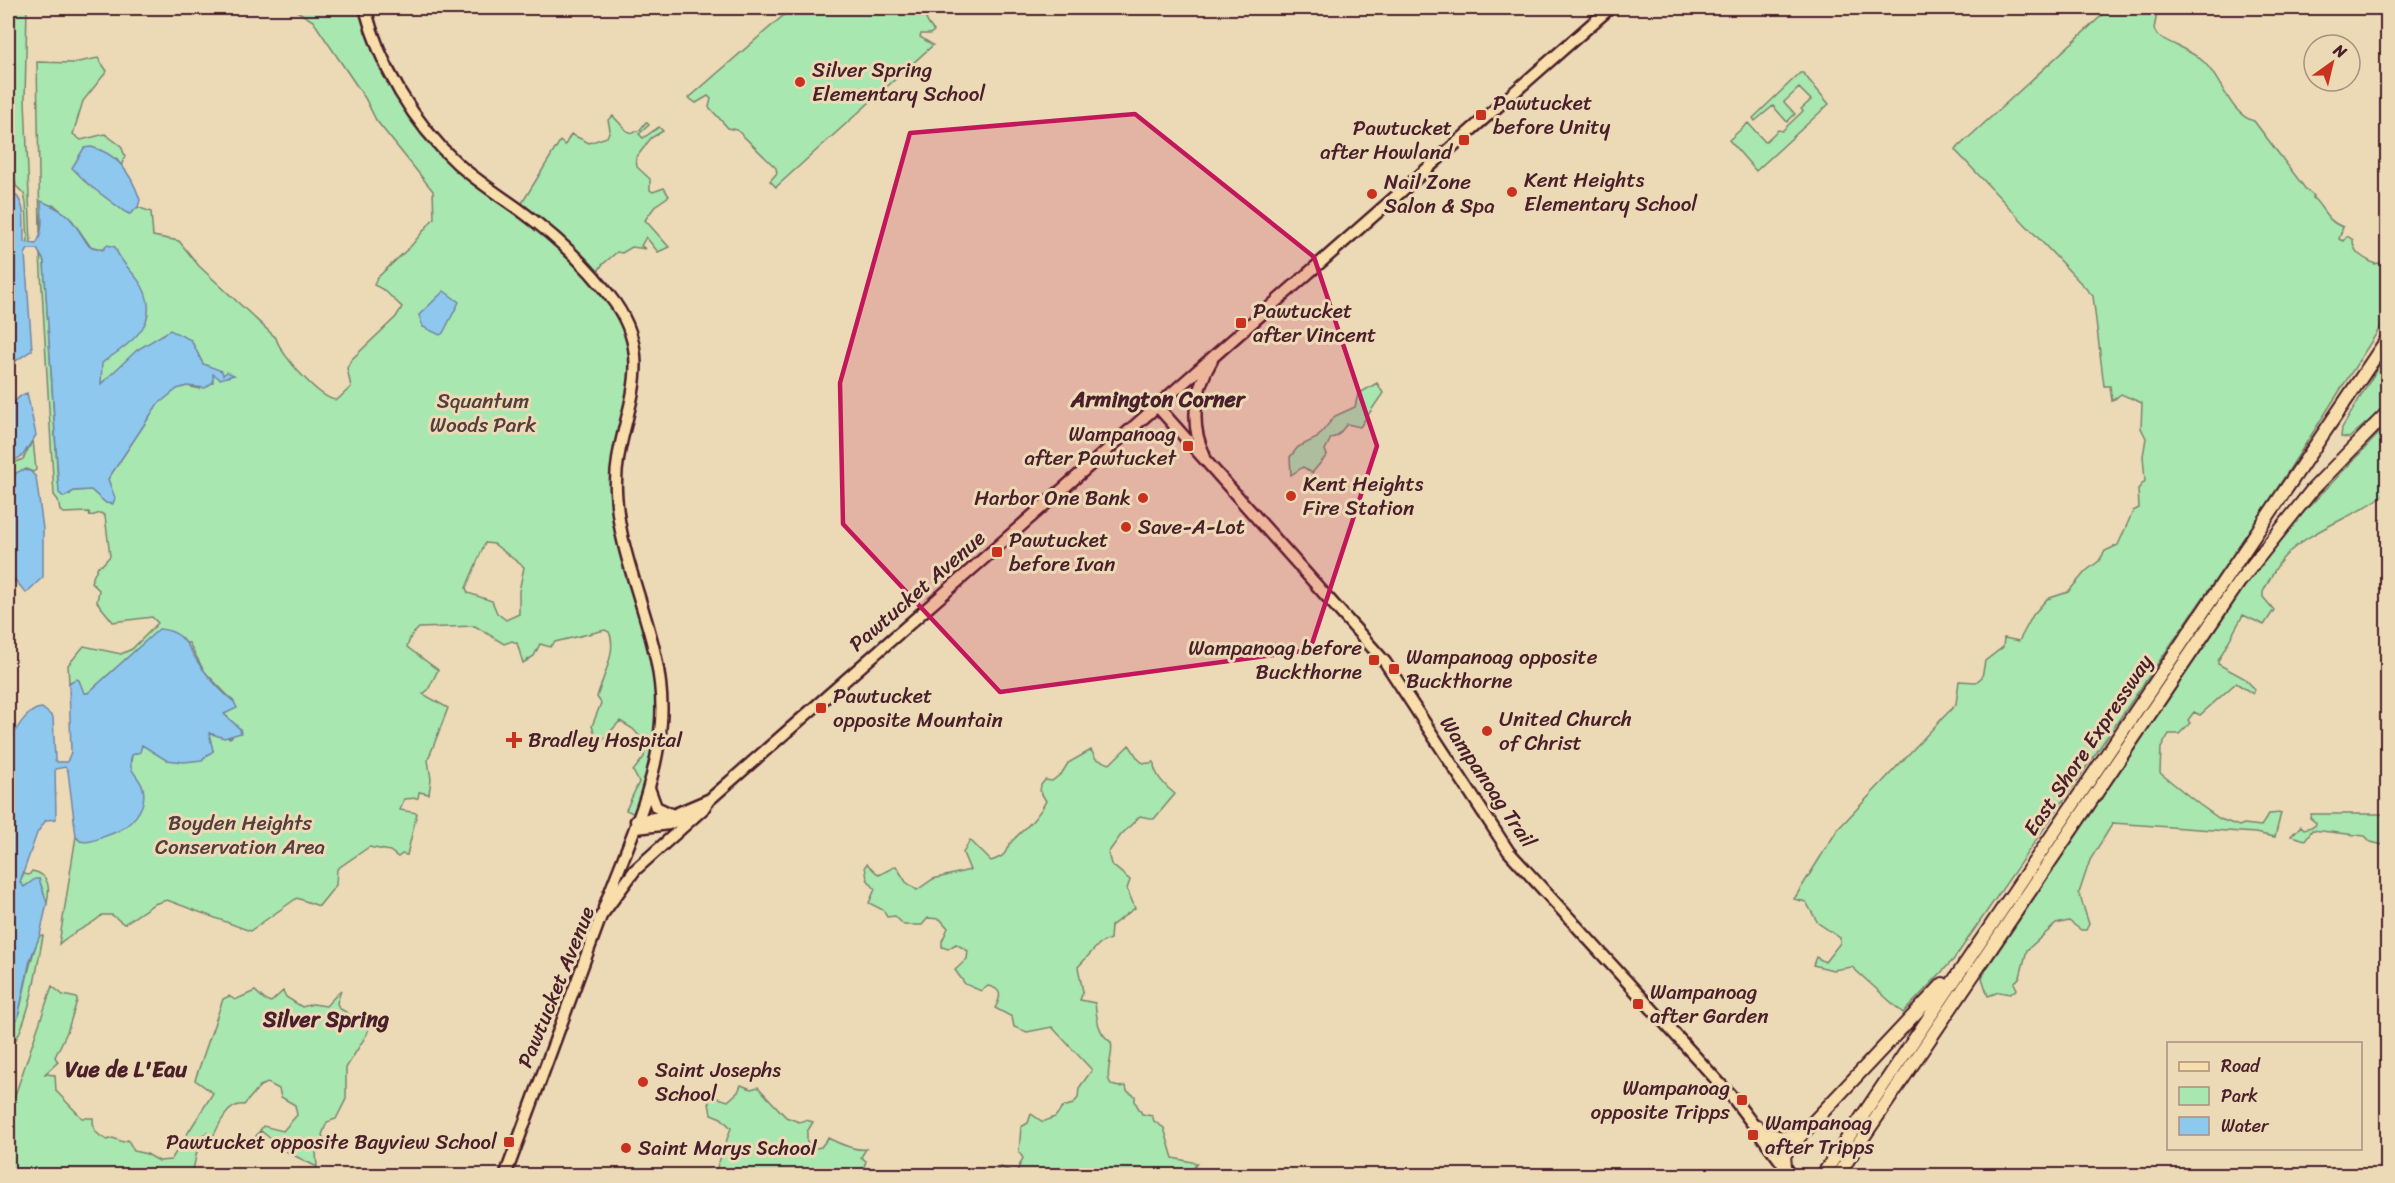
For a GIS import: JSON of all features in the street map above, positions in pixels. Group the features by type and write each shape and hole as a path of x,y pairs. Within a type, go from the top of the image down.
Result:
{"highway":[{"name":"East Shore Expressway","path":"1821,1176 2388,338"},
{"name":"East Shore Expressway","path":"1837,1176 2239,582 2313,489 2388,412"},
{"path":"1785,1172 1786,1152 1971,953"},
{"path":"1756,1127 1773,1136 1786,1137 1798,1135 1807,1128"}],"main road":[{"path":"365,8 370,29 391,76 436,140 457,163 545,230 571,255 615,303 635,350 633,400 622,436 616,488 622,534 660,678 659,740 649,788 601,916"},
{"name":"Pawtucket Avenue","path":"505,1176 601,916 636,870 706,804 1610,8"},
{"path":"1207,460 1198,431 1196,403 1201,382 1216,353"},
{"name":"Wampanoag Trail","path":"1157,405 1385,662 1505,847 1756,1127 1785,1172"},
{"path":"649,788 656,807 673,815"},
{"name":"Pawtucket Avenue","path":"635,825 706,804"},
{"name":"Pawtucket Avenue","path":"635,825 669,824 706,804"}],"highlighted area":[{"path":"1135,114 1314,257 1377,446 1310,650 1000,692 843,524 840,383 910,133"}],"green space":[{"path":"13,8 27,8 25,100 31,244 28,244 24,194 16,186 8,150 8,17"},
{"path":"292,8 364,8 382,55 437,140 519,208 560,141 565,145 571,134 589,143 607,137 610,130 608,120 613,116 627,131 633,133 640,130 646,122 649,125 639,134 643,138 659,127 663,131 651,138 636,158 637,167 650,179 650,190 653,192 664,188 669,196 656,205 645,220 669,247 658,252 646,237 641,246 646,249 632,247 622,253 617,252 602,265 594,278 613,299 635,348 616,491 642,605 661,721 637,815 626,810 639,782 633,771 644,757 645,742 633,729 620,721 602,741 592,746 591,743 595,734 592,726 601,703 597,697 612,647 609,632 605,630 555,642 550,647 540,644 534,656 523,663 517,643 512,641 504,644 475,626 419,628 411,636 407,647 438,670 428,690 423,694 448,708 428,760 431,779 429,794 419,792 418,798 404,799 400,810 417,813 407,855 402,854 398,857 390,851 369,847 337,869 336,885 319,906 297,898 250,931 167,900 154,904 124,924 112,915 102,915 59,944 76,836 78,839 88,840 106,834 143,801 141,785 130,768 132,755 144,744 213,751 208,732 230,738 240,729 224,714 231,710 234,702 204,671 189,643 145,642 88,693 84,693 76,679 69,683 68,665 84,646 121,654 132,649 158,623 152,617 113,622 97,602 99,590 91,582 98,566 110,556 105,516 101,513 90,516 89,512 64,513 60,511 58,500 54,495 40,255 44,261 58,483 69,495 73,491 91,490 106,503 108,479 157,405 173,389 187,386 200,389 214,374 214,369 203,364 191,340 116,372 100,384 105,250 90,246 72,220 54,205 42,206 40,233 37,62 73,63 98,58 107,71 83,101 73,134 81,140 105,134 121,146 125,156 121,166 116,158 83,180 129,214 138,207 151,212 153,236 179,241 199,266 276,338 293,365 311,385 321,393 337,400 351,387 347,368 351,360 396,317 402,307 384,290 374,285 377,278 411,246 434,218 433,191 376,120 365,98 313,21","holes":["485,543 494,544 524,567 519,591 519,614 506,620 497,613 492,601 468,593 466,588"]},
{"name":"Silver Spring Elementary School","path":"792,8 930,8 926,14 926,20 934,31 930,34 921,34 920,37 933,45 776,187 770,181 777,173 776,168 737,130 728,128 709,107 711,99 708,96 696,103 689,98"},
{"path":"2110,8 2155,8 2157,13 2154,29 2157,35 2205,63 2233,105 2246,118 2254,121 2329,218 2343,227 2339,239 2343,241 2347,236 2353,240 2355,249 2363,257 2375,264 2383,262 2387,264 2387,317 2258,518 1954,959 1903,1013 1852,967 1833,970 1813,965 1816,957 1825,962 1840,943 1840,938 1818,923 1806,902 1794,899 1838,829 1956,704 1959,681 1976,682 1982,677 1985,661 2003,647 2004,638 2019,641 2033,615 2047,599 2068,592 2086,571 2099,561 2105,551 2118,545 2133,511 2139,508 2138,489 2145,481 2143,456 2146,438 2141,428 2142,403 2121,394 2112,401 2110,386 2104,386 2093,296 1955,150"},
{"path":"1800,73 1803,73 1829,104 1756,171 1729,140 1748,123 1765,142 1778,130 1782,131 1811,100 1799,88 1784,102 1795,114 1787,122 1773,106 1755,121 1753,118"},
{"path":"2387,352 2387,405 2349,438 2341,437 2342,428"},
{"path":"1377,383 1383,393 1360,427 1347,424 1337,436 1331,438 1325,450 1327,455 1312,473 1303,467 1291,475 1290,457 1298,447 1317,438 1335,416 1355,407 1358,394"},
{"path":"2387,425 2387,492 2363,508 2309,537 2285,556 2263,592 2263,597 2274,610 2264,625 2243,615 2218,661 2218,664 2244,678 2255,689 2253,694 2236,683 2200,715 2194,712 2188,720 2190,723 2179,734 2169,734 2161,748 2160,773 2220,819 2239,826 2244,824 2261,826 2269,814 2281,813 2275,837 2255,833 2113,823 2090,860 2079,893 2089,924 2086,930 2081,930 2069,921 2056,924 2027,950 2020,977 2014,983 2017,989 2010,994 1999,992 1988,996 1982,978 1987,968 2254,573 2304,512"},
{"path":"33,440 36,470 33,472 26,469 13,477 8,488 8,466 23,459"},
{"path":"1129,745 1141,762 1154,762 1158,776 1175,794 1154,819 1140,816 1121,835 1108,853 1111,864 1130,880 1127,889 1135,908 1111,926 1110,939 1099,944 1078,967 1083,992 1080,1000 1095,1003 1100,1029 1111,1042 1108,1072 1111,1084 1126,1086 1127,1091 1135,1096 1135,1102 1142,1114 1152,1116 1154,1121 1164,1128 1173,1158 1197,1163 1192,1171 1193,1175 968,1174 980,1169 994,1173 1001,1167 1012,1172 1017,1171 1023,1158 1019,1152 1021,1127 1028,1123 1031,1114 1043,1122 1055,1117 1063,1107 1073,1104 1078,1098 1079,1088 1092,1070 1052,1027 1027,1032 1014,1027 1012,1017 995,1008 999,1000 996,989 988,986 981,991 965,984 955,970 967,959 968,951 956,944 948,949 942,947 942,941 948,928 940,919 928,918 922,925 904,925 895,916 887,917 883,910 869,903 875,889 867,879 865,866 867,864 879,875 896,866 906,882 917,890 933,879 970,870 963,853 970,840 991,861 998,858 1004,854 1010,843 1043,807 1046,801 1040,791 1045,780 1052,781 1062,773 1068,763 1091,750 1096,759 1110,764"},
{"path":"2311,814 2387,814 2387,846 2371,842 2365,836 2312,830 2305,840 2291,836 2301,826 2304,829 2315,826 2316,823 2310,818"},
{"path":"32,871 42,875 47,883 47,903 39,879 23,887 20,882 24,874 29,875"},
{"path":"40,935 43,936 27,1013 8,1051 8,1042 18,1016"},
{"path":"52,986 63,995 77,998 77,1001 67,1032 55,1057 58,1062 45,1074 55,1075 56,1091 82,1118 93,1118 96,1132 100,1136 107,1140 113,1138 123,1142 128,1140 134,1151 147,1154 159,1161 171,1160 213,1093 195,1080 223,999 229,996 235,1000 255,991 271,1002 283,991 286,997 302,1007 313,1004 326,1006 341,990 337,1003 339,1008 354,1017 362,1013 373,1015 367,1034 346,1068 346,1099 336,1119 327,1122 322,1135 325,1141 316,1152 317,1167 289,1153 261,1131 252,1142 263,1126 283,1131 297,1115 295,1105 281,1097 279,1089 268,1083 260,1086 244,1105 229,1110 214,1135 206,1133 200,1137 192,1175 8,1175 8,1116"},
{"path":"741,1085 751,1089 758,1087 786,1117 799,1122 806,1120 813,1122 807,1132 807,1142 816,1148 821,1147 828,1138 852,1148 866,1149 861,1157 866,1161 862,1173 865,1175 720,1176 715,1173 731,1128 721,1118 711,1114 708,1098 712,1096 728,1101 738,1092"}],"water":[{"path":"91,147 116,160 133,182 140,200 138,207 130,214 89,185 72,168 84,148"},
{"path":"8,162 10,191 20,200 22,206 24,242 36,244 39,239 42,224 41,201 66,214 89,246 103,250 107,245 115,247 120,258 142,286 148,312 145,322 132,341 102,363 101,384 137,350 170,330 191,340 203,364 222,371 223,375 227,372 234,375 220,379 213,374 213,382 205,388 187,386 177,389 157,405 108,479 115,498 113,504 106,503 91,490 74,491 64,497 59,493 44,261 37,249 28,249 25,254 32,350 8,366"},
{"path":"444,291 459,302 440,335 423,327 419,315"},
{"path":"27,393 36,435 23,455 8,465 6,435 9,414 18,398"},
{"path":"22,470 30,471 36,477 43,529 43,577 26,593 15,580 8,584 8,493 16,473"},
{"path":"159,629 176,633 181,637 206,673 234,702 237,708 224,714 240,729 241,733 224,738 209,733 213,751 202,760 184,762 166,760 142,745 140,752 132,755 131,760 132,769 143,788 144,796 140,810 136,817 118,831 92,841 80,841 76,836 68,771 65,767 55,769 56,819 46,820 37,833 20,882 24,887 35,879 39,879 47,903 40,935 30,960 18,1017 8,1041 8,744 26,717 36,709 42,708 53,717 55,760 67,762 71,752 69,683 76,679 79,680 84,693 88,693"}],"place":[{"name":"Silver Spring Elementary School","path":"800,82"},
{"name":"Pawtucket before Unity","path":"1481,115"},
{"name":"Pawtucket after Howland","path":"1464,140"},
{"name":"Kent Heights Elementary School","path":"1512,192"},
{"name":"Nail Zone Salon & Spa","path":"1372,194"},
{"name":"Pawtucket after Vincent","path":"1241,323"},
{"name":"Wampanoag after Pawtucket","path":"1188,446"},
{"name":"Kent Heights Fire Station","path":"1291,496"},
{"name":"Harbor One Bank","path":"1143,498"},
{"name":"Save-A-Lot","path":"1126,527"},
{"name":"Pawtucket before Ivan","path":"997,552"},
{"name":"Wampanoag before Buckthorne","path":"1374,660"},
{"name":"Wampanoag opposite Buckthorne","path":"1394,669"},
{"name":"Pawtucket opposite Mountain","path":"821,708"},
{"name":"United Church of Christ","path":"1487,731"},
{"name":"Bradley Hospital","path":"514,740"},
{"name":"Wampanoag after Garden","path":"1638,1004"},
{"name":"Saint Josephs School","path":"643,1082"},
{"name":"Wampanoag opposite Tripps","path":"1742,1100"},
{"name":"Wampanoag after Tripps","path":"1753,1135"},
{"name":"Pawtucket opposite Bayview School","path":"509,1142"},
{"name":"Saint Marys School","path":"626,1148"}],"district":[{"name":"Armington Corner","path":"1158,399"},
{"name":"Silver Spring","path":"326,1019"},
{"name":"Vue de L'Eau","path":"126,1069"}],"park label":[{"name":"Squantum Woods Park","path":"483,413"},
{"name":"Boyden Heights Conservation Area","path":"240,835"}]}
